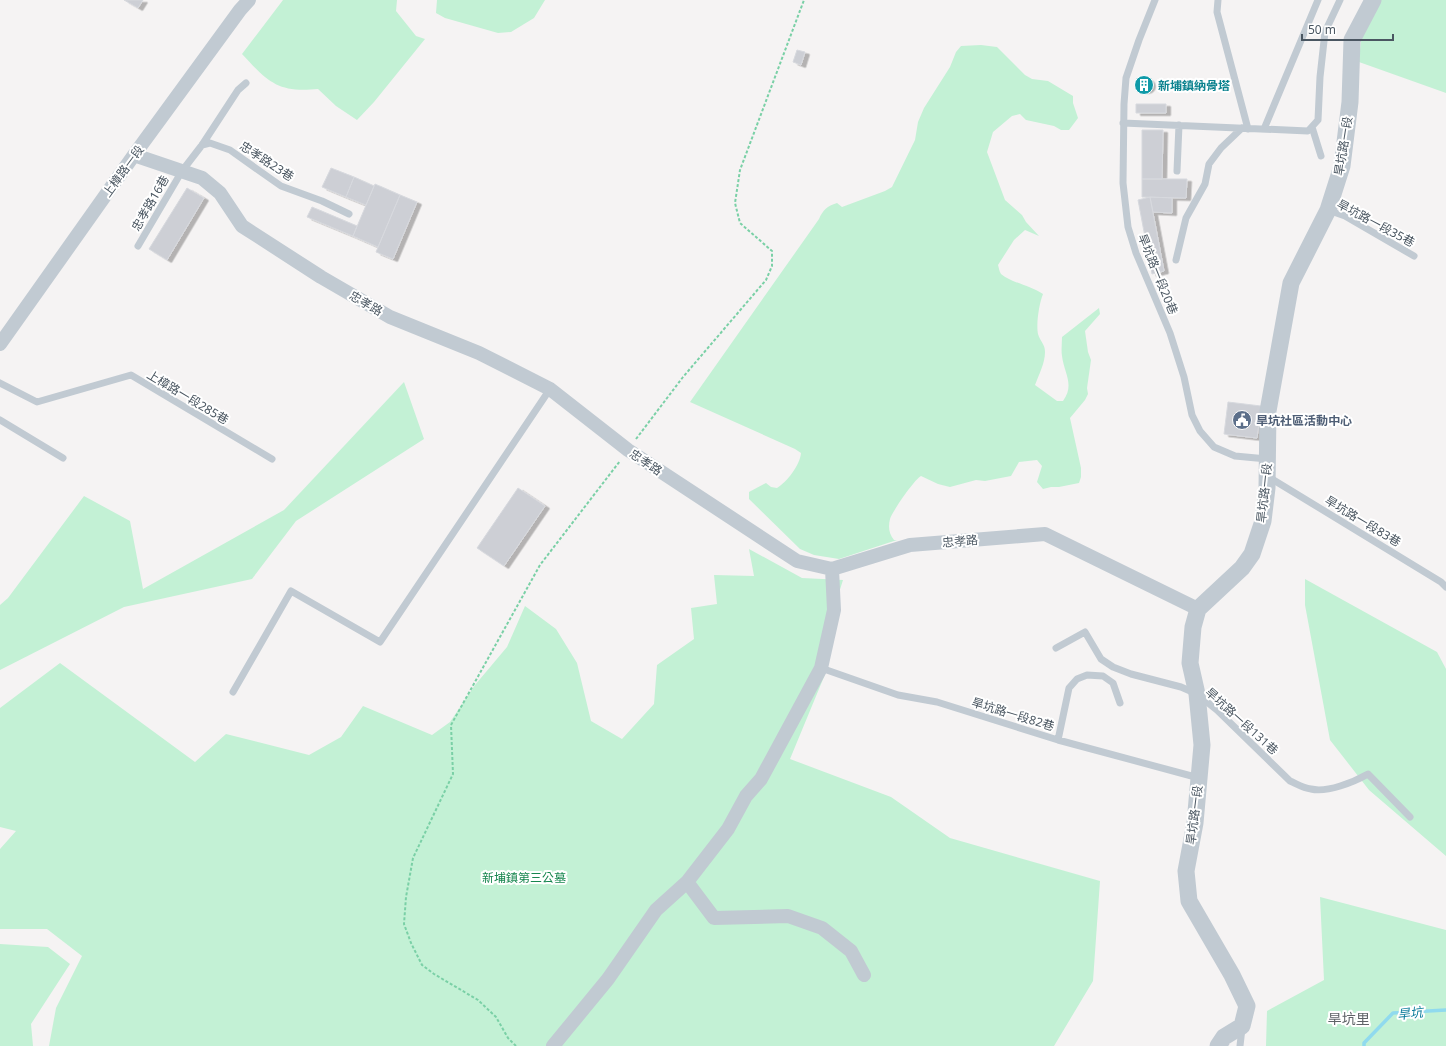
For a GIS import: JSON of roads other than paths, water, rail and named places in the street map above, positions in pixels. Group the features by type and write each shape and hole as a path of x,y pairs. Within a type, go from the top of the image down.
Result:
{"street":[{"name":"旱坑路一段","path":"1242,1026 1246,1006 1232,975 1189,901 1186,871 1195,823 1202,744 1197,694 1190,663 1193,628 1198,609 1242,568 1252,554 1263,521 1267,467 1268,411 1291,283 1328,210 1342,166 1350,102 1352,40 1373,0"},
{"name":"上樟路一段","path":"0,344 134,155 245,3"},
{"name":"忠孝路","path":"134,155 202,178 220,193 242,226 321,277 390,317 479,353 550,389 628,450 797,561 832,569 910,546 1045,534 1198,609"},
{"path":"553,1046 608,979 656,910 687,882 728,829 746,796 761,779 821,668 834,610 832,569"},
{"path":"687,882 714,918 788,916 822,928 851,951 864,975"},
{"path":"1218,1046 1224,1037 1242,1026"}],"lane":[{"name":"旱坑路一段20巷","path":"1155,0 1126,78 1123,123 1123,183 1128,227 1136,253 1170,333 1184,377 1192,415 1200,431 1214,447 1267,467"},
{"path":"1218,0 1217,12 1245,128"},
{"path":"1264,129 1318,0"},
{"path":"1123,123 1308,131 1318,120 1320,77 1325,32 1340,0"},
{"path":"182,171 202,145 238,90 246,83"},
{"path":"1177,171 1178,125"},
{"path":"1312,127 1321,156"},
{"path":"1176,260 1186,218 1205,184 1209,164 1221,148 1245,128"},
{"name":"忠孝路23巷","path":"202,145 210,143 230,150 281,186 322,201 349,214"},
{"name":"忠孝路16巷","path":"138,246 182,171"},
{"name":"旱坑路一段35巷","path":"1328,210 1345,216 1414,256"},
{"name":"上樟路一段285巷","path":"0,384 37,402 131,376 272,459"},
{"path":"233,692 291,591 380,642 550,389"},
{"path":"0,420 63,458"},
{"name":"旱坑路一段83巷","path":"1267,467 1442,582 1446,587"},
{"name":"旱坑路一段131巷","path":"1056,648 1085,632 1102,659 1113,667 1131,674 1181,687 1197,694 1217,710 1290,780 1298,785 1312,790 1330,788 1357,780 1368,774 1410,817"},
{"name":"旱坑路一段82巷","path":"821,668 898,695 936,702 1058,740 1199,778"},
{"path":"1058,740 1069,688 1077,679 1087,675 1103,676 1113,683 1120,703"},
{"path":"1240,1046 1242,1026"}],"waterway":[{"name":"旱坑","path":"1364,1046 1364,1043 1393,1013 1446,1010"}],"place":[{"name":"新埔鎮納骨塔","path":"1144,85"},
{"name":"旱坑社區活動中心","path":"1242,420"}],"district":[{"name":"旱坑里","path":"1349,1018"}],"park label":[{"name":"新埔鎮第三公墓","path":"524,877"}]}
